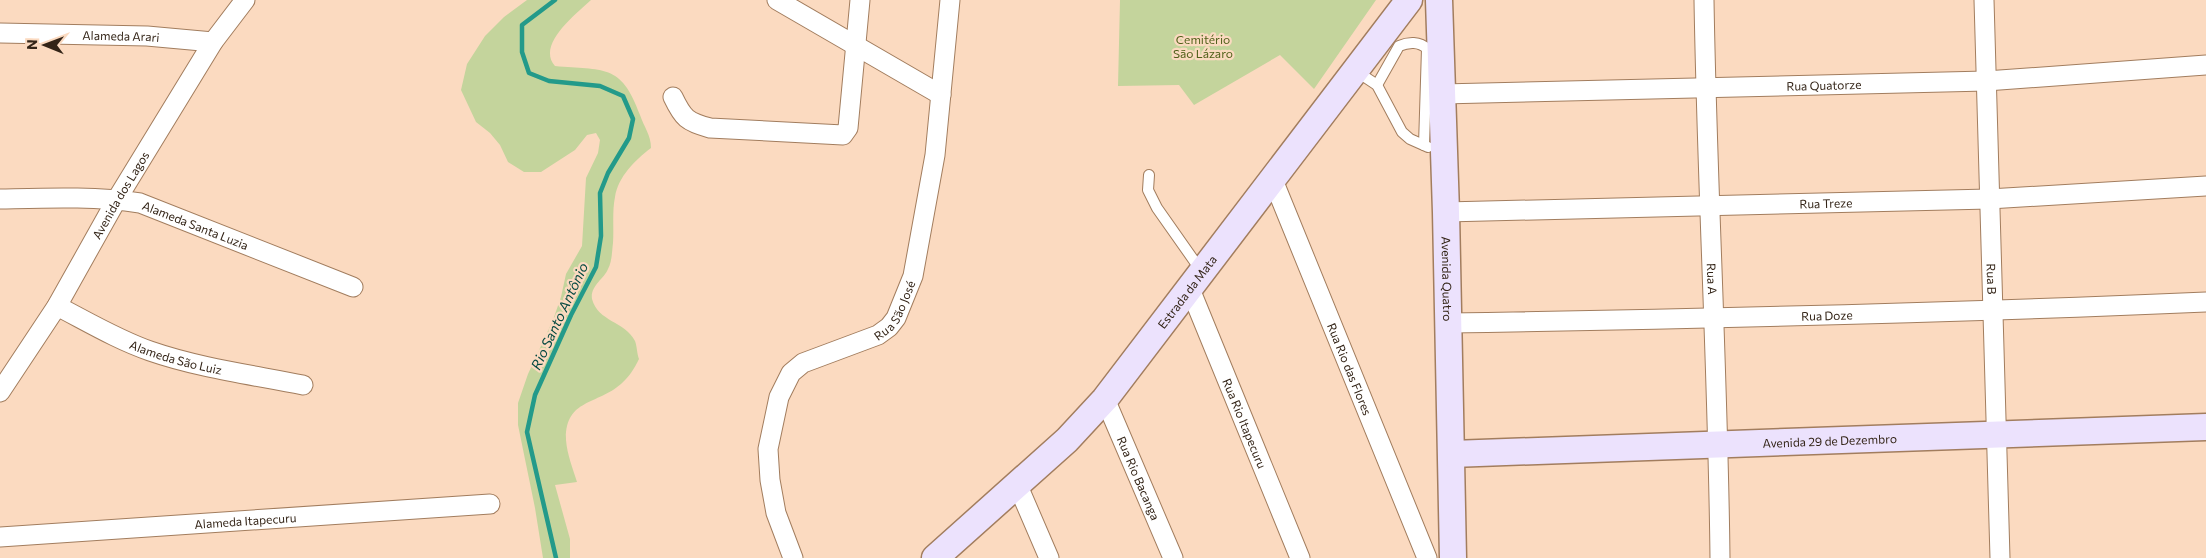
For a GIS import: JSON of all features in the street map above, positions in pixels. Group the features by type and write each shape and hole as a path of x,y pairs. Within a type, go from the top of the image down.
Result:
{"main road":[{"name":"Estrada da Mata","path":"935,558 1018,486 1067,440 1105,399 1273,180 1366,78 1409,0"},
{"name":"Avenida Quatro","path":"1439,0 1442,94 1434,147 1446,212 1453,558"},
{"name":"Avenida 29 de Dezembro","path":"1452,454 2206,427"}],"street":[{"name":"Avenida dos Lagos","path":"0,392 57,306 117,200 213,42 245,0"},
{"path":"776,0 941,94"},
{"path":"673,97 682,115 687,120 710,128 843,135 848,128 854,45 860,0"},
{"name":"Rua São José","path":"793,558 776,513 770,480 768,450 779,398 791,373 804,363 878,335 889,327 896,318 913,276 935,155 950,0"},
{"name":"Rua A","path":"1704,0 1709,206 1719,445 1720,558"},
{"name":"Rua B","path":"1984,0 2000,558"},
{"name":"Alameda Arari","path":"0,33 147,36 213,42"},
{"name":"Rua Quatorze","path":"1442,94 1986,81 2206,65"},
{"name":"Rua Rio das Flores","path":"1273,180 1427,558"},
{"name":"Rua Treze","path":"1446,212 1989,199 2206,186"},
{"name":"Alameda Santa Luzia","path":"0,199 117,200 140,203 353,287"},
{"name":"Rua Rio Itapecuru","path":"1196,281 1300,558"},
{"name":"Rua Doze","path":"1448,323 1715,319 1994,311 2206,302"},
{"name":"Alameda São Luiz","path":"57,306 128,343 150,351 182,361 303,385"},
{"name":"Rua Rio Bacanga","path":"1105,399 1173,558"},
{"path":"1018,486 1049,558"},
{"name":"Alameda Itapecuru","path":"0,537 490,504"}],"lane":[{"path":"1405,43 1420,44 1426,49 1434,147 1410,139 1402,132 1366,78 1399,46 1405,43"},
{"path":"1149,175 1148,190 1196,281"}],"green space":[{"path":"527,0 591,0 560,30 550,49 550,58 555,66 598,70 608,72 617,78 633,98 651,143 651,148 623,176 617,190 614,208 612,256 606,273 595,286 592,294 595,307 631,334 635,341 639,359 624,381 612,391 584,404 571,417 567,427 566,440 577,482 555,485 570,539 570,558 543,558 518,425 518,403 528,374 553,320 566,274 582,246 586,178 598,153 600,140 596,133 587,135 575,150 541,172 524,172 508,162 500,145 490,133 476,122 461,90 467,64 485,36 504,17"},
{"name":"Cemitério São Lázaro","path":"1120,0 1376,0 1314,89 1280,55 1194,105 1179,85 1118,86"}],"waterway":[{"name":"Rio Santo Antônio","path":"555,0 522,25 522,52 529,73 549,81 600,86 623,96 633,119 629,138 608,173 600,193 601,236 596,267 571,315 535,395 527,432 556,558"}]}
